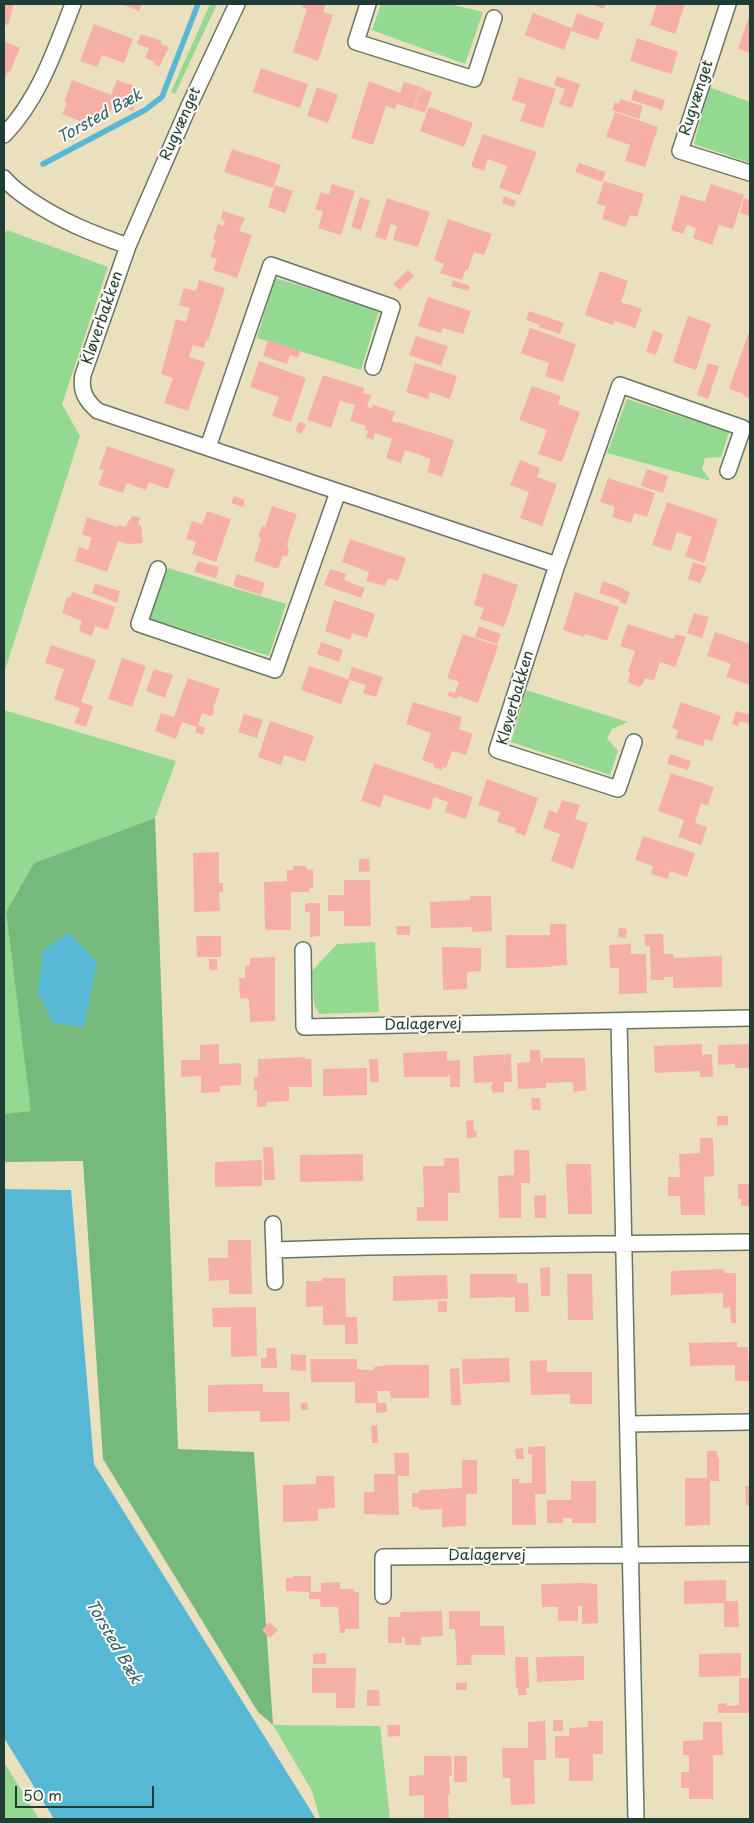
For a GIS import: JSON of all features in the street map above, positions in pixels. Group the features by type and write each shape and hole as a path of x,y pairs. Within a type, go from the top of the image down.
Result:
{"street":[{"path":"4,135 15,124 38,90 73,4"},
{"name":"Rugvænget","path":"128,246 189,106 237,4"},
{"path":"368,4 356,42 474,79 494,18"},
{"name":"Rugvænget","path":"728,4 680,151 750,173"},
{"path":"4,178 11,187 48,212 78,228 128,246"},
{"name":"Kløverbakken","path":"128,246 81,384 87,402 98,411 558,565"},
{"path":"208,448 271,265 392,307 374,367"},
{"name":"Kløverbakken","path":"634,742 618,789 497,750 620,385 743,428 728,471"},
{"path":"158,569 139,624 275,670 338,492"},
{"name":"Dalagervej","path":"303,950 304,1027 750,1018"},
{"path":"619,1021 636,1819"},
{"path":"273,1224 275,1282"},
{"path":"274,1250 375,1246 750,1242"},
{"path":"628,1424 750,1422"},
{"name":"Dalagervej","path":"383,1596 383,1557 750,1554"}],"green space":[{"path":"210,4 217,4 175,94 171,92"},
{"path":"381,4 450,4 483,12 465,64 372,30"},
{"path":"709,87 750,102 750,163 694,144"},
{"path":"7,230 108,267 62,404 80,436 4,673 4,236"},
{"path":"275,278 379,310 361,370 257,338"},
{"path":"627,399 729,432 721,457 705,458 702,469 711,481 607,453"},
{"path":"168,568 286,604 269,656 148,618"},
{"path":"526,690 628,722 612,729 607,739 618,751 610,775 511,742"},
{"path":"4,710 176,761 155,818 34,863 6,912 32,1111 4,1114"},
{"path":"155,818 178,1449 254,1452 273,1725 258,1712 103,1459 83,1161 4,1162 4,1114 31,1111 6,912 34,863"},
{"path":"375,942 379,1012 319,1014 314,1004 312,971 337,944"},
{"path":"273,1725 380,1726 390,1819 320,1819 312,1791"},
{"path":"4,1762 39,1819 4,1818"}],"water":[{"path":"69,933 97,962 84,1027 53,1023 38,992 43,950"},
{"path":"4,1189 71,1190 94,1464 316,1819 54,1819 4,1738"}],"building":[{"path":"4,4 14,4 8,25 4,24"},
{"path":"121,4 142,4 139,11"},
{"path":"302,4 326,4 323,12 333,15 318,61 293,52 307,9 301,7"},
{"path":"591,4 606,4 604,9"},
{"path":"657,4 685,4 675,34 650,25"},
{"path":"533,13 572,28 577,13 604,23 598,40 571,31 564,50 525,35"},
{"path":"750,13 750,53 738,49"},
{"path":"94,24 133,39 124,63 102,55 97,67 80,61"},
{"path":"141,34 162,41 161,44 169,47 159,67 153,64 155,62 145,58 149,48 137,44"},
{"path":"637,38 678,52 671,74 630,61"},
{"path":"4,41 20,48 4,82"},
{"path":"261,68 308,84 300,108 253,92"},
{"path":"557,76 580,84 572,108 559,104 565,89 554,85"},
{"path":"519,77 556,89 543,128 520,121 526,104 512,100"},
{"path":"72,80 111,95 117,80 137,87 135,93 139,94 133,111 114,104 107,119 96,115 92,126 62,114 67,103 64,102"},
{"path":"369,81 400,93 404,82 421,87 413,109 397,104 395,109 386,106 373,145 351,138"},
{"path":"317,87 338,95 328,123 307,116"},
{"path":"421,88 432,92 425,113 414,109"},
{"path":"634,90 665,100 662,110 631,100"},
{"path":"620,99 643,106 639,119 612,110 615,102 619,104"},
{"path":"429,107 473,123 464,147 420,131"},
{"path":"615,112 658,127 645,167 625,161 630,145 606,137"},
{"path":"483,134 537,152 520,195 499,188 507,166 488,159 484,171 471,166"},
{"path":"232,149 281,165 273,188 224,172"},
{"path":"579,163 606,172 602,182 575,172"},
{"path":"604,181 644,194 637,217 630,215 626,227 602,219 606,206 597,204"},
{"path":"332,184 355,191 341,235 318,228 323,212 315,209 321,192 329,195"},
{"path":"711,184 744,195 733,229 719,225 712,245 693,238 696,228 687,225 683,234 671,230 681,195 705,202"},
{"path":"275,185 293,191 285,213 268,207"},
{"path":"504,196 516,201 514,207 502,203"},
{"path":"360,197 370,201 361,230 351,227"},
{"path":"387,198 430,212 418,247 393,240 397,226 391,224 386,240 375,237"},
{"path":"744,198 750,200 750,216 740,213"},
{"path":"223,211 245,218 239,231 252,235 237,278 213,270 217,259 210,257 216,240 213,239 218,224 223,226 225,220 221,219"},
{"path":"448,219 492,234 484,255 474,252 468,270 466,269 462,280 440,273 444,264 434,260"},
{"path":"408,270 414,276 400,290 393,284"},
{"path":"600,271 628,281 621,302 642,309 635,328 615,321 613,325 585,315"},
{"path":"199,280 225,288 208,341 206,340 204,348 193,345 189,357 205,362 188,411 164,403 173,378 161,374 176,319 186,322 190,308 179,305 184,288 196,291"},
{"path":"453,280 470,286 468,291 451,286"},
{"path":"428,297 471,311 463,334 443,328 441,333 418,326"},
{"path":"529,311 564,323 560,334 539,327 540,325 526,320"},
{"path":"688,316 711,324 696,370 673,362"},
{"path":"530,328 576,344 563,382 545,376 549,363 521,353"},
{"path":"653,330 663,334 656,355 646,352"},
{"path":"748,334 750,334 749,398 743,396 744,394 729,389"},
{"path":"416,336 448,346 441,366 409,355"},
{"path":"268,340 300,351 298,358 290,355 287,364 263,356"},
{"path":"259,361 306,378 291,422 272,416 279,397 250,387"},
{"path":"415,363 457,376 450,399 430,392 428,399 406,392"},
{"path":"708,363 719,366 708,399 697,395"},
{"path":"323,375 364,388 363,393 371,395 367,407 372,408 373,405 395,412 392,421 454,440 442,477 427,472 431,459 405,450 401,463 386,458 392,439 375,433 373,440 366,438 368,431 365,430 366,426 350,421 355,405 340,401 331,428 307,420"},
{"path":"532,386 561,396 558,404 580,412 562,462 538,454 547,430 519,420"},
{"path":"299,422 306,424 302,434 295,431"},
{"path":"107,446 175,469 168,489 149,482 146,490 127,483 123,493 98,485 104,470 99,469"},
{"path":"520,460 540,468 537,477 557,484 542,526 520,518 529,492 510,485"},
{"path":"647,469 668,476 663,493 641,486"},
{"path":"608,478 655,493 647,517 634,513 631,523 612,517 615,507 600,502"},
{"path":"234,496 245,500 243,507 231,503"},
{"path":"667,502 718,519 704,563 685,556 692,537 677,532 671,551 652,545"},
{"path":"272,506 297,514 287,544 289,550 287,557 283,555 278,569 254,561 261,539 258,536 262,526 265,527"},
{"path":"207,511 231,519 216,562 192,554 196,542 186,539 192,521 202,524"},
{"path":"132,516 140,518 138,524 141,525 143,543 129,544 118,541 107,572 75,561 79,547 88,550 92,538 82,534 87,517 118,527 119,525 125,527"},
{"path":"350,539 406,558 398,581 388,578 385,586 366,581 369,572 342,562"},
{"path":"198,561 219,567 216,578 194,572"},
{"path":"693,562 707,567 700,583 688,579"},
{"path":"330,569 346,574 344,580 365,588 361,598 324,585"},
{"path":"483,573 518,585 504,627 480,619 484,608 474,605"},
{"path":"237,574 265,583 261,595 233,586"},
{"path":"603,581 630,592 626,604 599,593"},
{"path":"95,584 120,591 117,603 92,593"},
{"path":"72,592 115,607 108,630 95,626 92,636 79,631 82,621 62,613 67,597 70,598"},
{"path":"575,592 619,607 607,641 585,634 584,637 563,630"},
{"path":"334,600 375,614 367,638 352,633 350,640 325,631"},
{"path":"694,613 709,617 702,638 687,633"},
{"path":"628,624 674,639 676,634 686,637 675,667 660,662 654,681 645,678 639,687 629,683 628,680 630,673 628,672 635,651 620,646"},
{"path":"479,626 501,634 497,644 475,637"},
{"path":"715,632 750,644 750,685 726,677 731,664 707,656"},
{"path":"463,634 498,646 478,703 458,696 457,699 448,696 449,691 455,693 459,682 447,678"},
{"path":"321,642 343,650 339,662 317,654"},
{"path":"51,645 96,660 81,702 93,706 86,727 74,723 80,708 54,699 64,669 45,663"},
{"path":"122,658 146,666 132,707 108,699"},
{"path":"309,666 348,679 352,667 383,677 376,697 363,693 366,685 350,680 341,704 301,690"},
{"path":"154,669 173,675 165,698 146,691"},
{"path":"188,678 220,689 213,708 213,715 210,716 202,713 198,725 205,728 203,735 195,732 197,727 182,722 176,739 155,731 161,713 174,717"},
{"path":"413,702 462,717 459,729 473,734 466,755 452,751 446,768 443,767 442,770 433,767 434,764 422,760 431,733 406,724"},
{"path":"681,702 721,716 712,741 705,739 703,746 676,738 678,730 672,728"},
{"path":"736,711 750,715 750,724 740,721 738,726 732,724"},
{"path":"244,714 263,720 257,738 238,732"},
{"path":"270,721 314,736 305,762 284,755 281,765 258,757"},
{"path":"670,754 691,761 688,770 667,764"},
{"path":"374,763 473,797 466,819 445,812 448,802 434,797 430,810 384,795 380,807 361,801"},
{"path":"671,773 714,787 708,806 701,803 695,823 707,827 701,845 678,837 684,820 658,811"},
{"path":"487,779 538,798 525,836 515,832 516,828 497,822 500,812 478,805"},
{"path":"562,800 580,805 575,819 588,823 573,869 551,861 560,834 543,828 549,810 557,813"},
{"path":"643,836 695,853 687,877 670,871 668,879 651,874 653,866 635,860"},
{"path":"219,852 219,883 223,883 223,892 219,892 220,911 194,912 193,853"},
{"path":"369,858 370,871 359,872 359,859"},
{"path":"293,866 306,866 306,869 313,870 313,888 309,888 309,892 291,892 291,930 265,930 264,882 287,881 287,870 293,870"},
{"path":"344,880 370,880 371,926 344,926 344,911 328,911 328,895 344,895"},
{"path":"470,896 491,896 492,931 472,932 472,927 431,928 430,902 470,900"},
{"path":"320,903 320,936 310,937 310,912 305,912 305,904"},
{"path":"550,924 566,924 567,965 506,968 506,935 550,935"},
{"path":"396,926 410,926 410,935 397,935"},
{"path":"619,928 627,929 626,938 618,937"},
{"path":"644,934 663,934 664,954 673,954 674,958 722,956 722,987 673,988 673,977 664,977 665,980 651,980 650,946 645,946"},
{"path":"196,936 221,936 221,957 197,957"},
{"path":"631,944 631,954 646,954 647,993 619,994 619,968 610,968 609,945"},
{"path":"442,947 481,948 481,971 467,972 467,989 443,990"},
{"path":"275,957 275,1021 250,1022 249,999 240,998 239,978 245,978 245,966 250,965 250,958"},
{"path":"209,959 217,959 217,970 209,970"},
{"path":"219,1044 219,1064 241,1063 241,1085 220,1086 220,1092 201,1093 201,1076 181,1077 181,1060 200,1060 200,1045"},
{"path":"702,1044 702,1055 712,1054 713,1077 700,1077 700,1071 655,1073 654,1046"},
{"path":"750,1044 750,1068 735,1068 735,1064 718,1065 718,1045"},
{"path":"530,1050 540,1050 541,1062 543,1062 543,1058 585,1058 586,1090 574,1092 573,1082 546,1083 546,1088 518,1089 517,1063 530,1062"},
{"path":"447,1051 447,1061 460,1060 460,1087 450,1087 450,1075 447,1075 448,1077 404,1077 403,1053"},
{"path":"511,1054 512,1082 504,1082 504,1092 493,1093 491,1088 493,1082 474,1083 473,1056"},
{"path":"305,1057 305,1059 311,1059 312,1087 289,1087 289,1101 267,1102 267,1106 257,1107 257,1090 254,1090 254,1077 258,1077 258,1059"},
{"path":"369,1059 378,1059 379,1082 370,1082"},
{"path":"367,1068 367,1095 323,1096 323,1069"},
{"path":"531,1098 540,1098 541,1110 532,1110"},
{"path":"717,1116 728,1116 728,1125 717,1126"},
{"path":"473,1120 474,1131 476,1130 477,1137 467,1138 466,1121"},
{"path":"700,1138 713,1138 714,1176 704,1177 705,1215 681,1215 680,1196 668,1196 668,1177 680,1177 679,1154 700,1153"},
{"path":"263,1147 273,1147 275,1180 264,1180"},
{"path":"514,1150 529,1150 530,1183 521,1183 521,1218 499,1218 498,1176 514,1175"},
{"path":"363,1154 363,1181 300,1182 300,1155"},
{"path":"444,1158 459,1158 460,1193 448,1193 448,1221 417,1221 417,1207 424,1207 423,1166 444,1166"},
{"path":"262,1160 262,1186 215,1187 215,1162"},
{"path":"566,1164 591,1164 592,1214 568,1214"},
{"path":"738,1184 750,1184 750,1206 741,1206 741,1199 738,1199"},
{"path":"546,1195 546,1218 535,1218 534,1196"},
{"path":"228,1240 251,1240 252,1294 229,1294 229,1280 209,1281 208,1258 228,1258"},
{"path":"550,1267 550,1296 541,1296 540,1268"},
{"path":"724,1269 725,1273 736,1273 736,1323 731,1323 730,1307 723,1308 723,1293 671,1295 671,1271"},
{"path":"470,1274 517,1274 517,1283 528,1283 529,1312 515,1312 515,1297 470,1298"},
{"path":"567,1274 592,1274 593,1320 568,1320"},
{"path":"447,1275 448,1299 393,1301 393,1276"},
{"path":"322,1278 345,1278 346,1317 357,1317 358,1344 345,1344 345,1325 323,1325 323,1306 306,1307 306,1281 322,1281"},
{"path":"438,1301 447,1301 447,1312 438,1312"},
{"path":"256,1307 257,1356 231,1357 231,1327 213,1327 212,1308"},
{"path":"737,1342 737,1347 748,1347 749,1381 735,1381 735,1365 690,1366 689,1343"},
{"path":"266,1348 276,1348 277,1368 261,1368 261,1358 267,1358"},
{"path":"291,1354 306,1355 306,1371 291,1370"},
{"path":"509,1358 510,1382 463,1384 462,1359"},
{"path":"310,1359 357,1359 357,1369 369,1370 374,1370 374,1367 390,1365 429,1365 429,1398 391,1398 390,1391 377,1391 378,1403 386,1403 387,1412 376,1413 376,1403 355,1403 355,1382 311,1382"},
{"path":"547,1360 547,1372 592,1372 592,1404 570,1404 570,1394 531,1395 530,1361"},
{"path":"459,1368 461,1405 451,1405 450,1369"},
{"path":"263,1384 263,1392 289,1392 290,1421 260,1422 260,1411 208,1412 208,1385"},
{"path":"307,1402 308,1410 301,1410 301,1403"},
{"path":"377,1425 378,1443 372,1443 371,1426"},
{"path":"545,1446 546,1494 535,1494 536,1525 512,1525 512,1479 519,1479 519,1483 532,1483 532,1454 528,1454 528,1447"},
{"path":"523,1448 524,1459 516,1459 515,1449"},
{"path":"707,1451 717,1451 717,1457 719,1457 719,1481 710,1481 710,1525 685,1526 685,1478 707,1478"},
{"path":"394,1453 409,1453 409,1476 398,1476 399,1515 364,1514 364,1492 374,1492 374,1474 395,1474"},
{"path":"462,1460 477,1460 477,1494 466,1494 466,1526 442,1527 442,1509 419,1510 419,1507 412,1507 412,1493 419,1493 419,1490 462,1488"},
{"path":"316,1476 334,1476 335,1508 318,1509 318,1521 283,1522 283,1485 316,1484"},
{"path":"571,1481 596,1481 596,1523 572,1523 572,1518 563,1518 563,1523 547,1523 547,1500 571,1500"},
{"path":"745,1486 750,1486 750,1505 746,1506"},
{"path":"293,1576 311,1576 311,1592 286,1591 286,1578 293,1578"},
{"path":"726,1580 726,1601 738,1601 739,1627 724,1627 724,1603 684,1604 684,1581"},
{"path":"340,1582 340,1589 354,1589 354,1592 359,1592 359,1629 345,1629 345,1633 340,1633 338,1607 321,1607 319,1599 309,1599 309,1592 321,1592 321,1583"},
{"path":"541,1584 597,1584 598,1623 582,1624 582,1606 578,1606 578,1621 558,1621 558,1607 542,1607"},
{"path":"442,1611 443,1636 421,1637 421,1645 405,1645 405,1637 402,1637 402,1643 388,1643 388,1617 401,1617 400,1612"},
{"path":"449,1611 480,1611 480,1626 504,1626 505,1655 471,1655 472,1665 457,1665 455,1629 449,1629"},
{"path":"269,1622 278,1630 270,1638 262,1630"},
{"path":"326,1653 326,1664 313,1664 313,1654"},
{"path":"741,1653 741,1676 699,1677 699,1654"},
{"path":"584,1656 584,1680 537,1682 536,1657"},
{"path":"515,1657 528,1657 529,1688 526,1688 527,1695 518,1695"},
{"path":"312,1668 356,1668 355,1708 336,1708 336,1693 312,1693"},
{"path":"739,1678 750,1678 750,1713 718,1713 718,1704 727,1703 727,1706 739,1705"},
{"path":"467,1682 467,1690 456,1690 456,1683"},
{"path":"367,1690 379,1690 380,1706 367,1706"},
{"path":"553,1720 563,1720 563,1731 553,1731"},
{"path":"545,1721 546,1760 534,1760 535,1804 511,1805 510,1778 503,1778 502,1748 528,1748 528,1722"},
{"path":"588,1721 603,1721 603,1754 593,1754 593,1781 569,1781 569,1758 555,1758 555,1736 569,1736 569,1728 588,1727"},
{"path":"703,1722 722,1722 723,1755 713,1755 713,1799 689,1799 689,1788 681,1788 681,1772 689,1772 689,1755 683,1755 683,1741 703,1740"},
{"path":"387,1725 400,1725 400,1736 388,1737"},
{"path":"424,1756 451,1756 452,1776 449,1776 450,1795 448,1795 449,1819 424,1819 424,1795 409,1796 409,1776 424,1775"},
{"path":"454,1756 467,1756 467,1782 454,1782"}],"waterway":[{"name":"Torsted Bæk","path":"43,164 145,110 162,97 198,4"}]}
